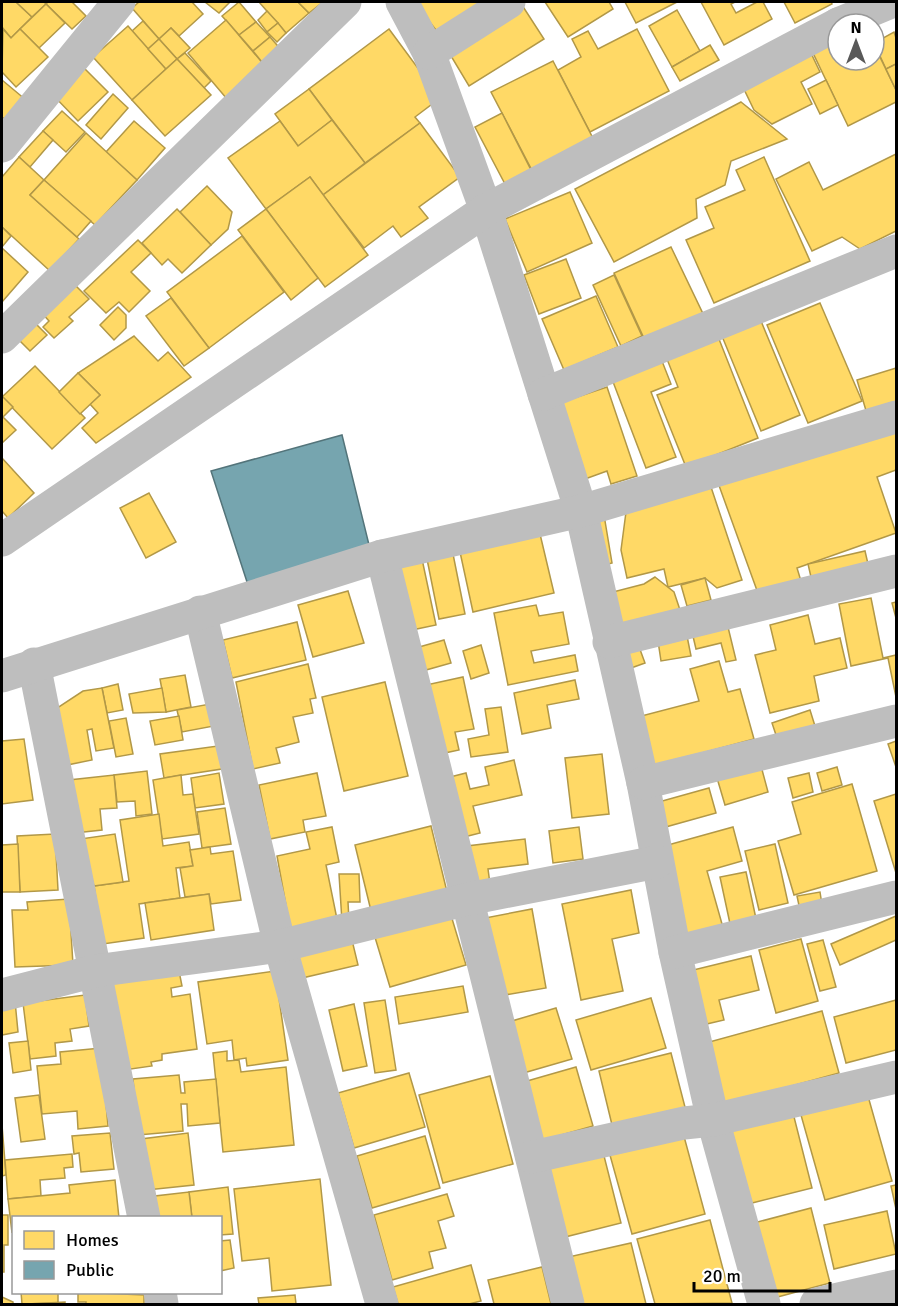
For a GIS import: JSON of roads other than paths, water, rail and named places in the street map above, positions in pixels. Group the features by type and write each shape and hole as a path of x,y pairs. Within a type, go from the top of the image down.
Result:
{"street":[{"path":"2,147 119,2"},
{"path":"2,336 345,2"},
{"path":"402,2 429,53 486,210 581,511 609,642 643,783 675,952 713,1120 764,1305"},
{"path":"429,53 509,2"},
{"path":"867,12 891,2"},
{"path":"2,540 486,210 826,30"},
{"path":"544,394 897,251"},
{"path":"2,676 34,664 382,556 581,511 897,417"},
{"path":"382,556 568,1305"},
{"path":"609,642 897,571"},
{"path":"201,612 280,946 381,1305"},
{"path":"34,664 144,1216"},
{"path":"643,783 897,721"},
{"path":"2,994 95,971 280,946 468,899 657,862"},
{"path":"675,952 897,897"},
{"path":"532,1157 684,1123 713,1120 897,1077"},
{"path":"816,1305 897,1286"}]}
